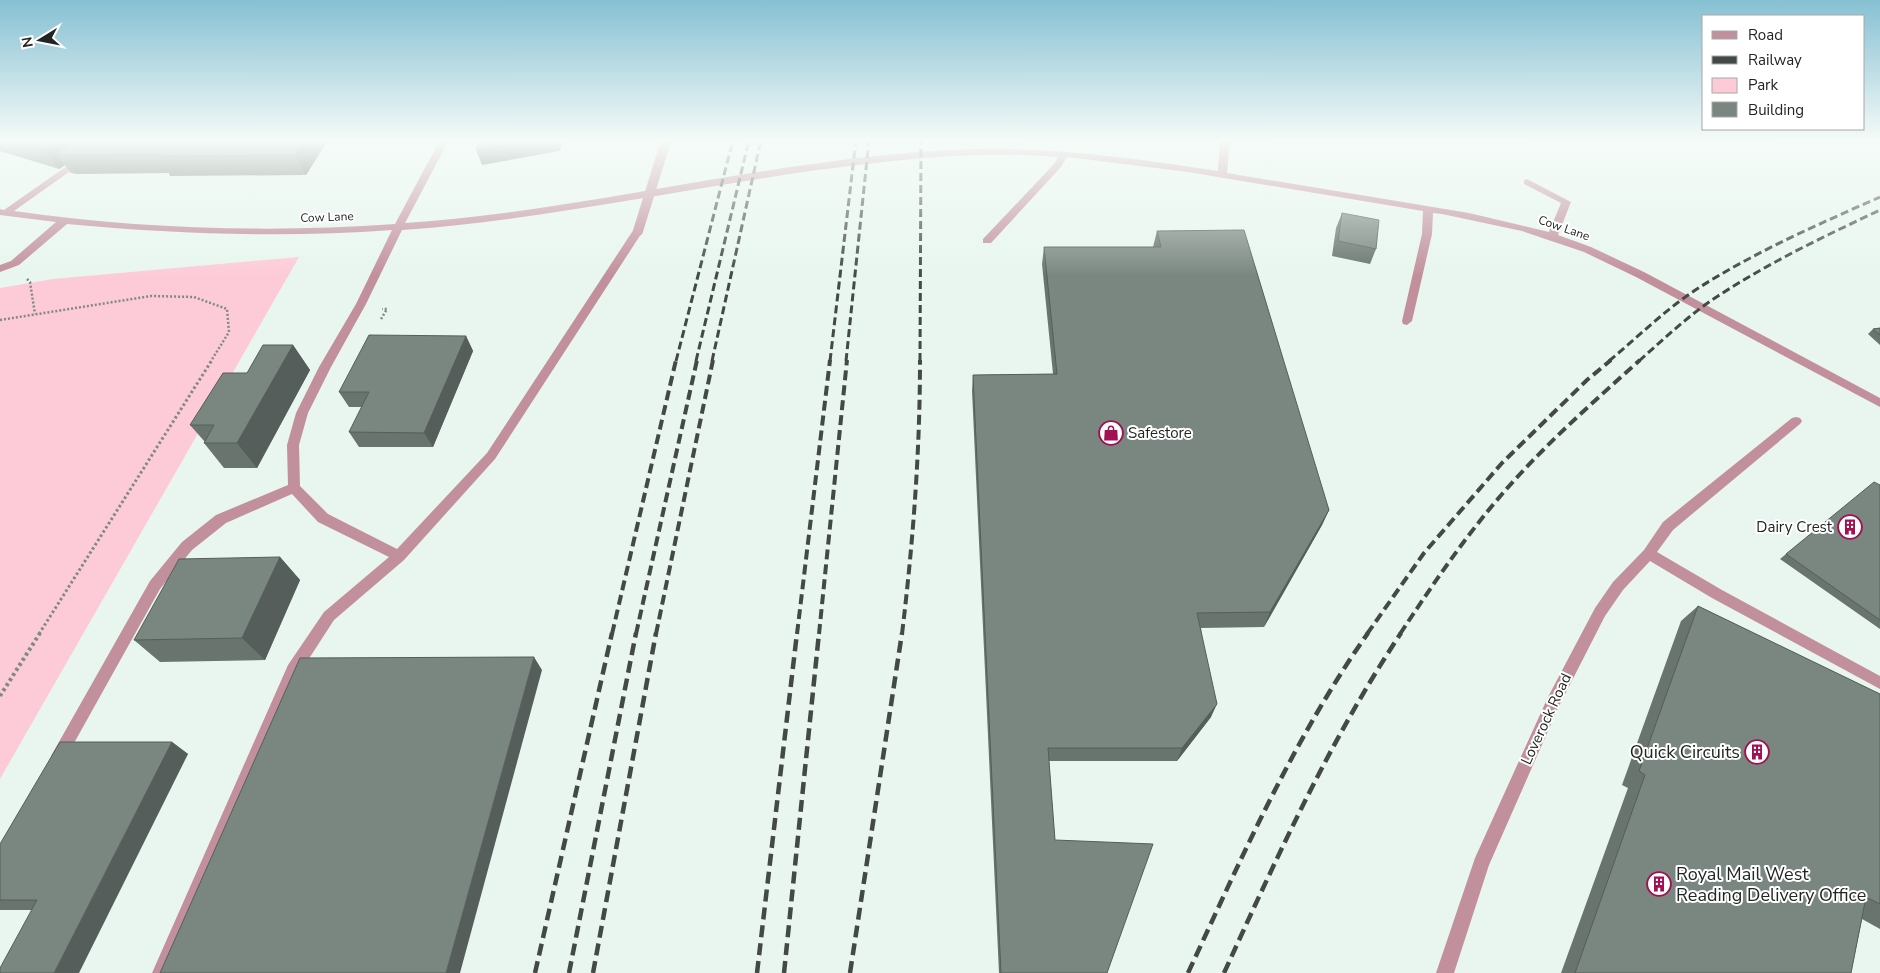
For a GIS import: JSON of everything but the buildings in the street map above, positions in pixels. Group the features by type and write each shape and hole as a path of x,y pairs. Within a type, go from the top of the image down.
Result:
{"street":[{"path":"3,213 43,185"},
{"path":"399,556 323,518 294,488 292,445 302,413 325,367 361,304 421,185"},
{"path":"160,973 293,670 330,616 399,556 491,456 638,230 652,185"},
{"name":"Cow Lane","path":"3,213 64,221 198,231 310,232 398,228 515,214 707,185"},
{"path":"987,241 1039,185"},
{"name":"Cow Lane","path":"1279,185 1503,224 1552,237 1597,254 1649,280 1880,403"},
{"path":"1534,185 1566,202 1552,237"},
{"path":"1407,321 1427,234 1428,210"},
{"path":"0,269 15,263 64,221"},
{"name":"Loverock Road","path":"1445,973 1481,864 1553,702 1600,612 1618,586 1649,554 1668,526 1796,421"},
{"path":"50,772 155,585 187,546 221,519 294,488"},
{"path":"1649,554 1717,594 1880,682"}],"path":[{"path":"15,263 30,282 35,314"},
{"path":"0,320 151,296 194,297 227,309 229,332 0,696"}],"green space":[{"path":"299,257 0,779 0,288 53,279"}],"railway":[{"path":"676,361 721,185"},
{"path":"696,361 738,185"},
{"path":"712,361 751,185"},
{"path":"830,361 851,185"},
{"path":"846,361 864,185"},
{"path":"920,361 921,185"},
{"path":"1609,361 1653,322 1700,287 1788,239 1880,197"},
{"path":"1639,361 1718,296 1798,250 1880,210"},
{"path":"612,634 676,360"},
{"path":"636,634 697,360"},
{"path":"656,634 713,360"},
{"path":"797,634 830,360"},
{"path":"819,634 847,360"},
{"path":"902,634 915,497 919,429 920,360"},
{"path":"1367,634 1424,553 1502,463 1587,380 1611,360"},
{"path":"1400,634 1457,551 1504,492 1564,429 1640,360"},
{"path":"535,973 612,633"},
{"path":"569,973 636,633"},
{"path":"593,973 656,633"},
{"path":"757,973 797,633"},
{"path":"784,973 819,633"},
{"path":"850,973 902,633"},
{"path":"1188,973 1270,799 1316,714 1368,633"},
{"path":"1224,973 1328,757 1375,674 1401,633"}],"place":[{"name":"Safestore","path":"1111,433"},
{"name":"Dairy Crest","path":"1850,527"},
{"name":"Quick Circuits","path":"1757,752"},
{"name":"Royal Mail West Reading Delivery Office","path":"1659,884"}]}
